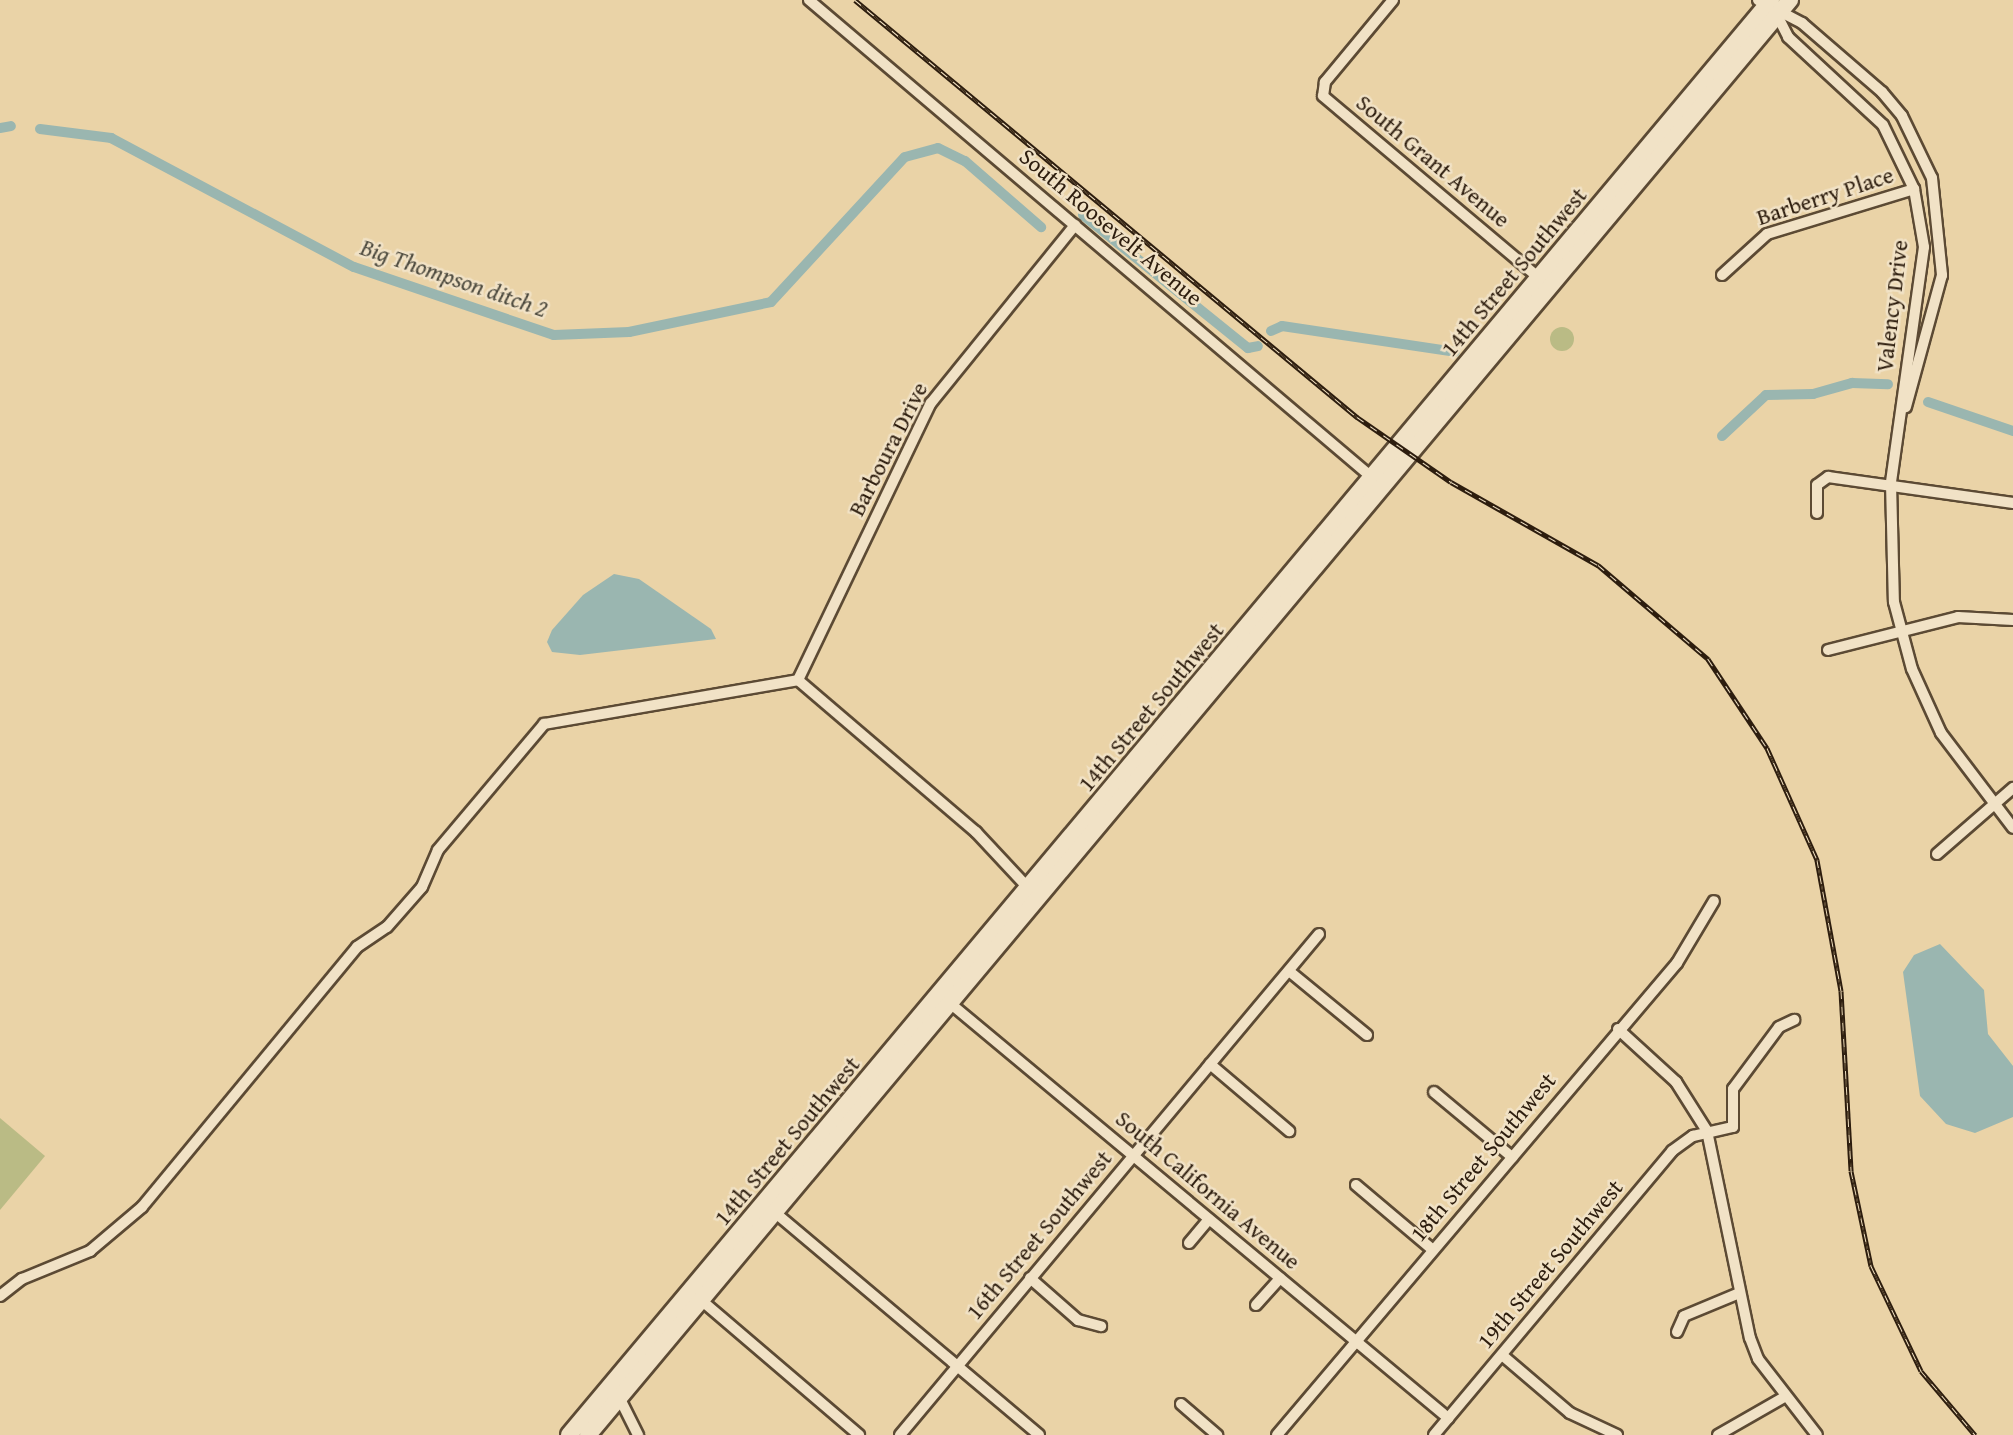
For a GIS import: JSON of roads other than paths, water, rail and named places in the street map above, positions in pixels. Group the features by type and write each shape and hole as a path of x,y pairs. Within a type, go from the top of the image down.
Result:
{"main road":[{"name":"14th Street Southwest","path":"588,1435 615,1391 769,1208 1035,894 1385,489 1545,283 1768,5 1790,0"},
{"name":"14th Street Southwest","path":"1035,894 1372,478 1545,283"},
{"name":"14th Street Southwest","path":"569,1435 615,1391 701,1300 769,1208"}],"street":[{"name":"South Roosevelt Avenue","path":"809,0 1385,489"},
{"name":"South Grant Avenue","path":"1393,0 1321,91 1545,283"},
{"name":"Valency Drive","path":"1768,5 1788,37 1883,125 1914,189 1924,247 1903,416 1891,484 1889,550 1901,632 1941,733 1992,806 2013,828"},
{"name":"Valency Drive","path":"1768,5 1802,23 1882,92 1902,116 1932,178 1942,275 1903,416"},
{"name":"Barberry Place","path":"1722,275 1767,234 1914,189"},
{"name":"Barboura Drive","path":"798,680 931,403 1076,225"},
{"path":"1817,513 1821,480 1891,484 2013,503"},
{"path":"1828,650 1958,617 2013,620"},
{"path":"0,1296 22,1279 90,1251 142,1207 357,947 387,927 422,887 438,850 544,724 798,680 976,832 1035,894"},
{"path":"1937,854 2013,788"},
{"name":"18th Street Southwest","path":"1277,1435 1676,963 1714,901"},
{"name":"16th Street Southwest","path":"900,1435 1319,934"},
{"path":"1289,971 1367,1035"},
{"name":"South California Avenue","path":"946,999 1448,1418"},
{"name":"19th Street Southwest","path":"1434,1435 1672,1151 1707,1131 1733,1127 1733,1088 1779,1027 1794,1020"},
{"path":"1618,1029 1676,1082 1707,1131 1737,1294 1758,1359 1817,1435"},
{"path":"1210,1064 1289,1131"},
{"path":"1434,1092 1512,1157"},
{"path":"1356,1185 1433,1250"},
{"path":"769,1208 1039,1435"},
{"path":"1189,1243 1209,1219"},
{"path":"1030,1278 1078,1320 1101,1326"},
{"path":"1256,1305 1280,1278"},
{"path":"1677,1332 1684,1316 1737,1294"},
{"path":"701,1300 859,1435"},
{"path":"1502,1355 1570,1413 1617,1435"},
{"path":"615,1391 638,1435"},
{"path":"1718,1435 1786,1396"},
{"path":"1181,1404 1217,1435"}],"water":[{"path":"614,574 639,579 711,629 716,639 580,655 552,652 547,642 552,630 583,595"},
{"path":"1940,944 1984,990 1988,1034 2013,1066 2013,1117 1975,1133 1946,1124 1920,1096 1903,972 1914,955"}],"waterway":[{"name":"Big Thompson ditch 2","path":"0,128 11,126"},
{"name":"Big Thompson ditch 2","path":"40,129 111,138 354,267 554,335 629,332 771,302 905,157 938,148 965,161 1041,227"},
{"name":"Big Thompson ditch 2","path":"1083,215 1248,348 1258,346"},
{"name":"Big Thompson ditch 2","path":"1271,331 1282,326 1455,352"},
{"name":"Big Thompson ditch 2","path":"1722,436 1766,395 1813,394 1852,383 1888,384"},
{"name":"Big Thompson ditch 2","path":"1928,402 2013,431"}],"railway":[{"path":"855,0 1357,417 1451,482 1598,565 1708,659 1767,748 1817,860 1841,991 1851,1171 1871,1266 1921,1371 1975,1435"}]}
